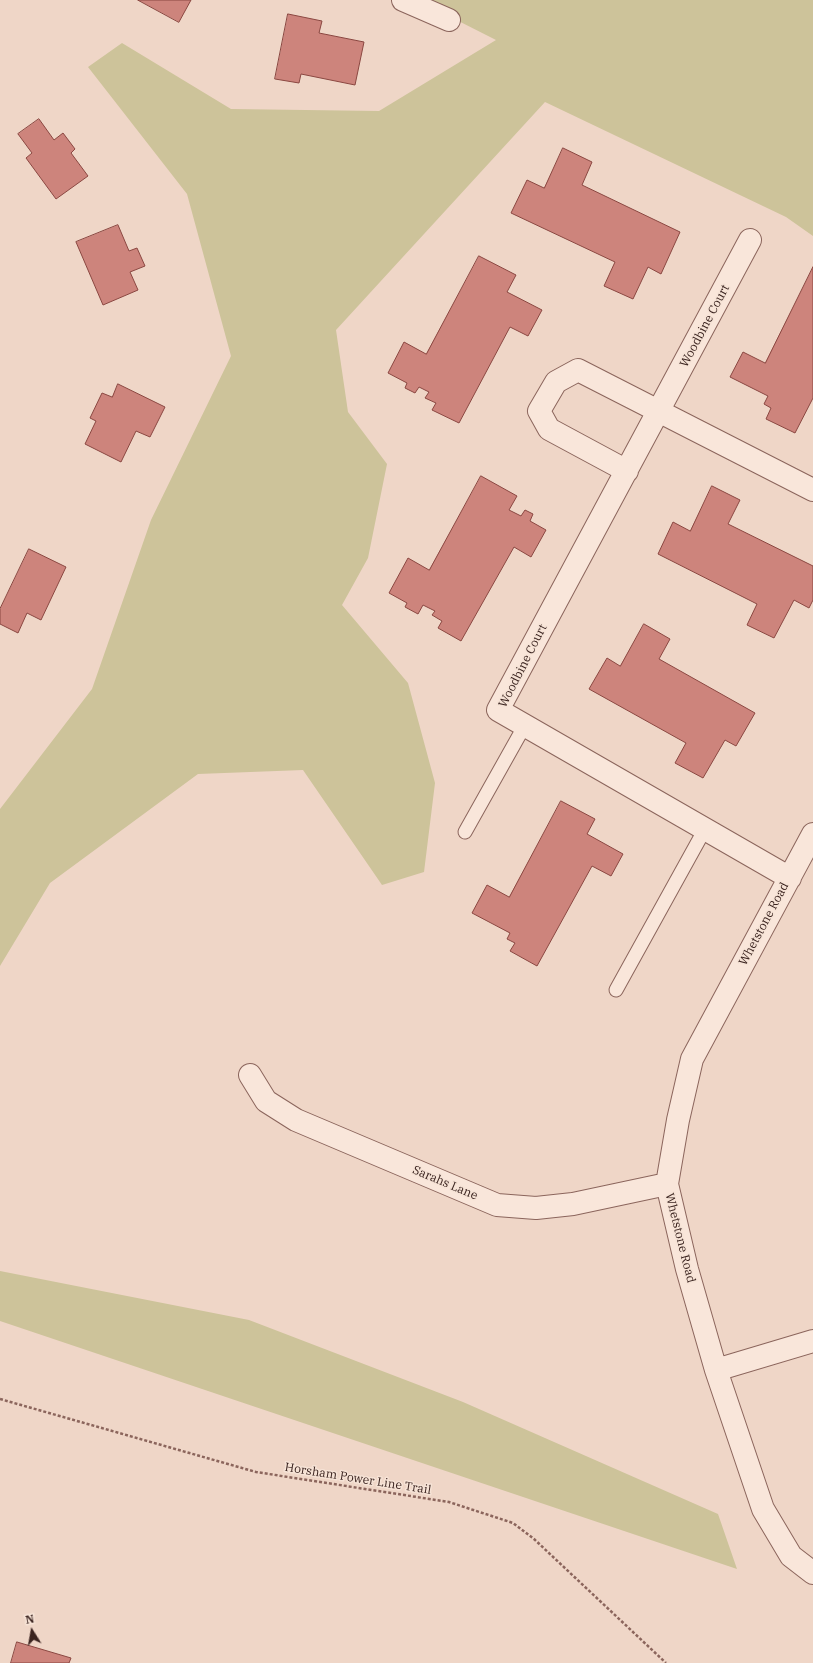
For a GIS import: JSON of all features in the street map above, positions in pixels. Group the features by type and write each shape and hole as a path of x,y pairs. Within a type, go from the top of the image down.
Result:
{"street":[{"path":"404,0 449,20"},
{"name":"Woodbine Court","path":"750,240 498,710 790,878"},
{"path":"627,471 549,429 539,411 556,382 578,370 813,490"},
{"name":"Whetstone Road","path":"813,834 692,1059 678,1120 667,1184 687,1268 716,1370 764,1509 791,1556 813,1573"},
{"name":"Sarahs Lane","path":"250,1075 266,1101 296,1120 497,1205 536,1208 573,1204 667,1184"},
{"path":"716,1370 813,1341"}],"lane":[{"path":"465,832 524,725"},
{"path":"616,990 705,829"}],"path":[{"name":"Horsham Power Line Trail","path":"0,1399 256,1472 449,1502 513,1523 534,1539 666,1663"}],"shaded area":[{"path":"417,0 813,0 813,236 786,217 545,102 336,330 348,412 387,464 368,558 342,605 408,683 435,783 424,872 382,885 303,770 198,774 50,883 0,966 0,809 92,689 151,520 231,356 187,194 88,67 122,43 231,109 379,111 496,40"},
{"path":"0,1271 249,1320 463,1402 718,1514 737,1569 0,1321"}],"building":[{"path":"138,0 191,0 179,22"},
{"path":"288,14 322,21 319,33 364,42 355,85 301,74 299,83 275,79"},
{"path":"39,119 54,140 63,133 75,149 71,153 88,176 56,199 26,158 32,153 18,134"},
{"path":"563,148 592,162 582,185 680,232 661,274 648,267 633,299 604,286 615,262 511,213 527,180 544,188"},
{"path":"118,225 129,251 137,248 145,266 130,272 138,290 103,305 76,242"},
{"path":"479,256 516,275 507,292 542,310 528,336 510,327 459,423 432,410 436,403 425,398 429,392 419,387 415,393 405,388 407,383 388,373 404,342 426,354"},
{"path":"813,267 813,398 795,433 766,419 771,408 764,404 768,396 730,377 743,352 765,363"},
{"path":"118,384 165,407 150,437 136,431 121,462 85,444 96,421 90,418 102,393 112,397"},
{"path":"481,476 517,496 509,510 521,516 525,510 533,514 530,521 546,530 531,557 514,547 461,641 438,628 442,621 432,615 435,611 423,605 418,614 405,607 407,603 389,593 408,558 429,570"},
{"path":"712,486 740,500 728,524 813,566 813,600 809,608 794,600 774,638 747,625 757,604 658,554 673,522 690,531"},
{"path":"29,549 66,567 41,620 27,613 18,633 0,624 0,609"},
{"path":"644,624 670,639 659,659 755,713 736,746 725,740 703,778 675,763 686,743 589,689 607,658 620,666"},
{"path":"561,801 595,819 587,834 623,854 611,876 592,866 537,966 510,951 515,943 507,939 510,933 472,913 487,885 509,897"},
{"path":"17,1642 71,1658 69,1663 11,1663"}]}
